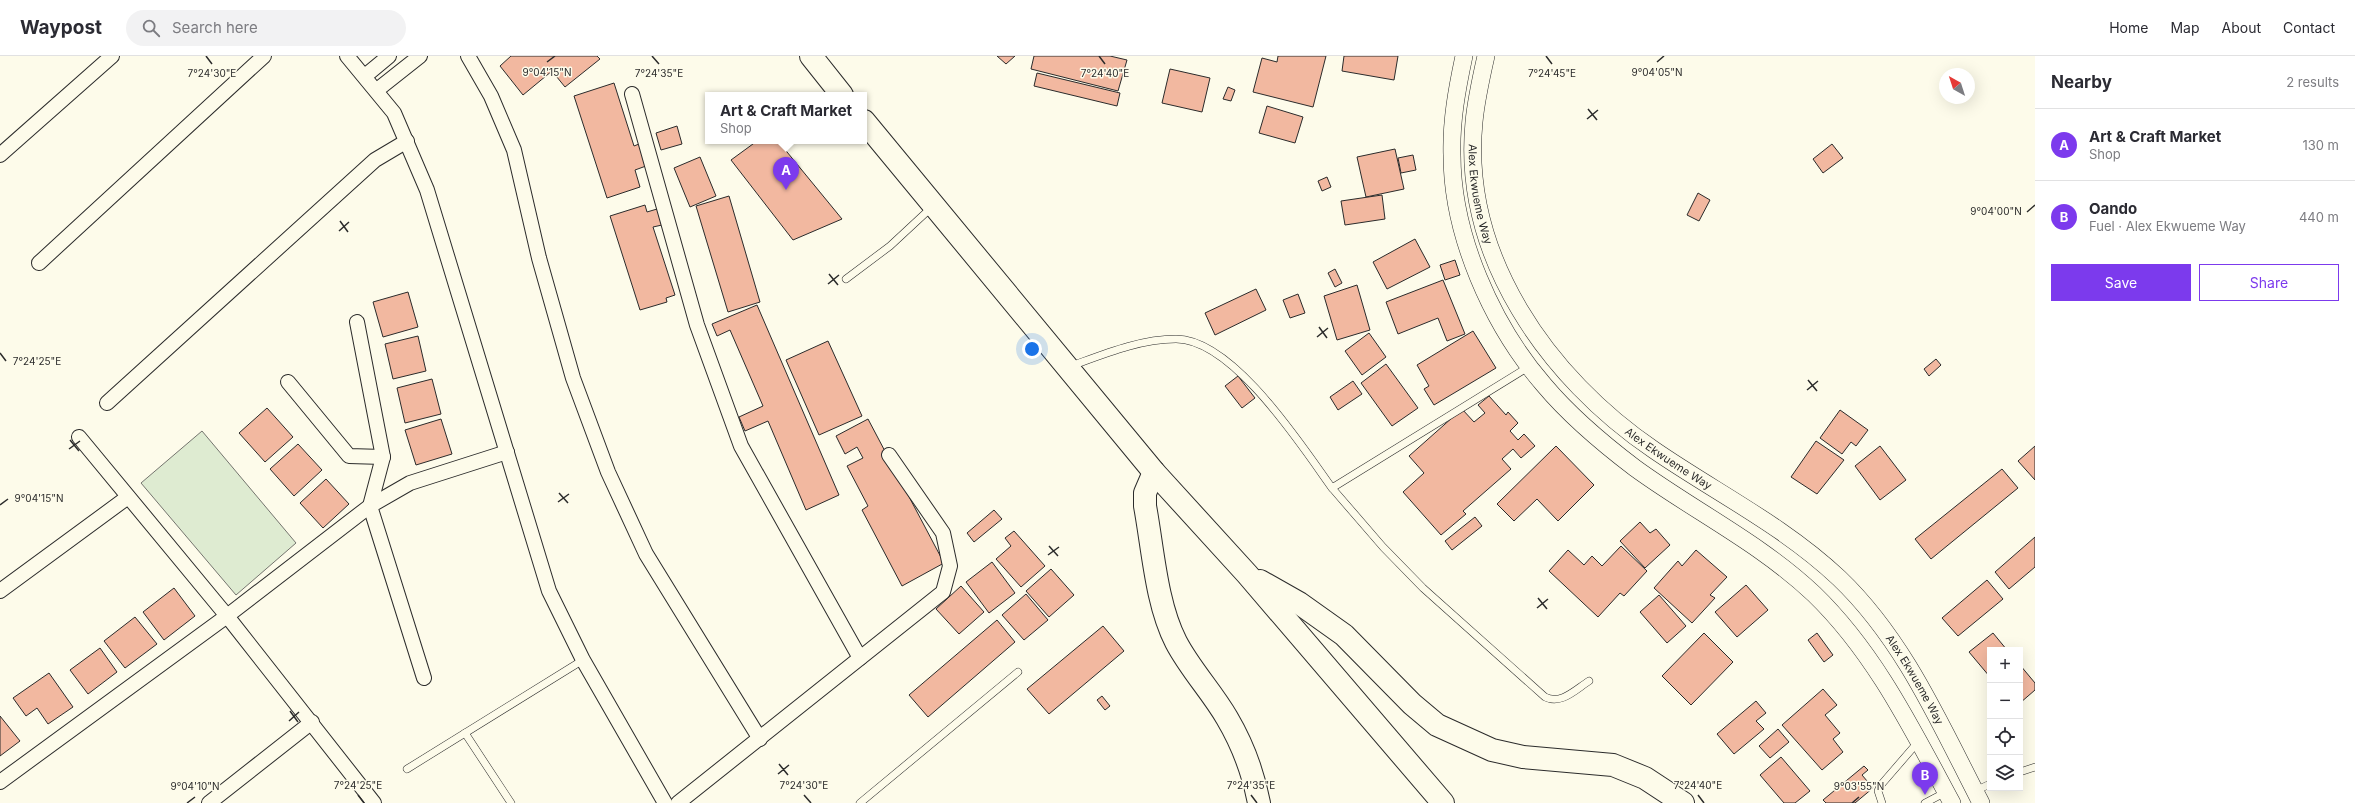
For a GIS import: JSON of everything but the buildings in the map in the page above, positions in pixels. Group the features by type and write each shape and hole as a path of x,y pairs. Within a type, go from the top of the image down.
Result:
{"main road":[{"path":"811,56 840,92"},
{"path":"867,125 1154,472 1248,574 1442,803"},
{"path":"1154,472 1145,493 1145,506 1163,608 1176,642 1227,717 1244,748 1254,780 1259,803"},
{"path":"1248,574 1299,603 1344,635 1412,704 1437,725 1492,750 1523,757 1613,765 1646,778 1682,803"}],"street":[{"path":"0,155 112,56"},
{"path":"39,263 264,56"},
{"path":"347,56 377,90 394,113 427,190 549,591 583,660 665,803"},
{"path":"365,76 389,56"},
{"path":"377,90 420,56"},
{"path":"468,56 491,96 514,150 539,258 573,378 608,472 646,554 760,740"},
{"name":"Alex Ekwueme Way","path":"1464,56 1453,118 1452,156 1454,186 1461,223 1470,256 1483,286 1504,325 1530,366 1548,389 1603,443 1682,500 1746,539 1813,593 1857,641 1877,669 1949,797"},
{"name":"Alex Ekwueme Way","path":"1486,56 1474,123 1476,184 1491,252 1506,285 1532,329 1562,370 1585,395 1619,424 1680,468 1786,535 1812,554 1849,589 1886,631 1905,660 1982,793"},
{"path":"632,94 697,325 741,446 860,658"},
{"path":"107,403 375,160 407,141"},
{"path":"357,322 383,457 370,506 424,678"},
{"path":"288,382 349,456 383,457"},
{"path":"79,437 227,616 312,722 374,803"},
{"path":"0,782 227,616 370,506 410,483 507,452"},
{"path":"678,803 760,740 943,592 950,566 943,533 889,455"},
{"path":"0,591 128,497"},
{"path":"209,803 312,722"}],"lane":[{"path":"846,279 890,246 933,206"},
{"path":"1067,367 1125,346 1176,339 1195,342 1213,350 1267,399 1332,488 1383,547 1423,588 1545,697 1552,700 1558,700 1589,681"},
{"path":"1332,488 1530,366"},
{"path":"407,769 583,660"},
{"path":"860,803 1018,672"},
{"path":"465,733 511,803"},
{"path":"1882,803 1879,799 1878,791 1880,786 1919,742"},
{"path":"2023,771 2035,767"},
{"path":"1925,803 1949,797"}],"green space":[{"path":"202,431 296,543 236,595 141,483"}],"place":[{"name":"Art & Craft Market","path":"786,190"},
{"name":"Oando","path":"1925,795"}]}
